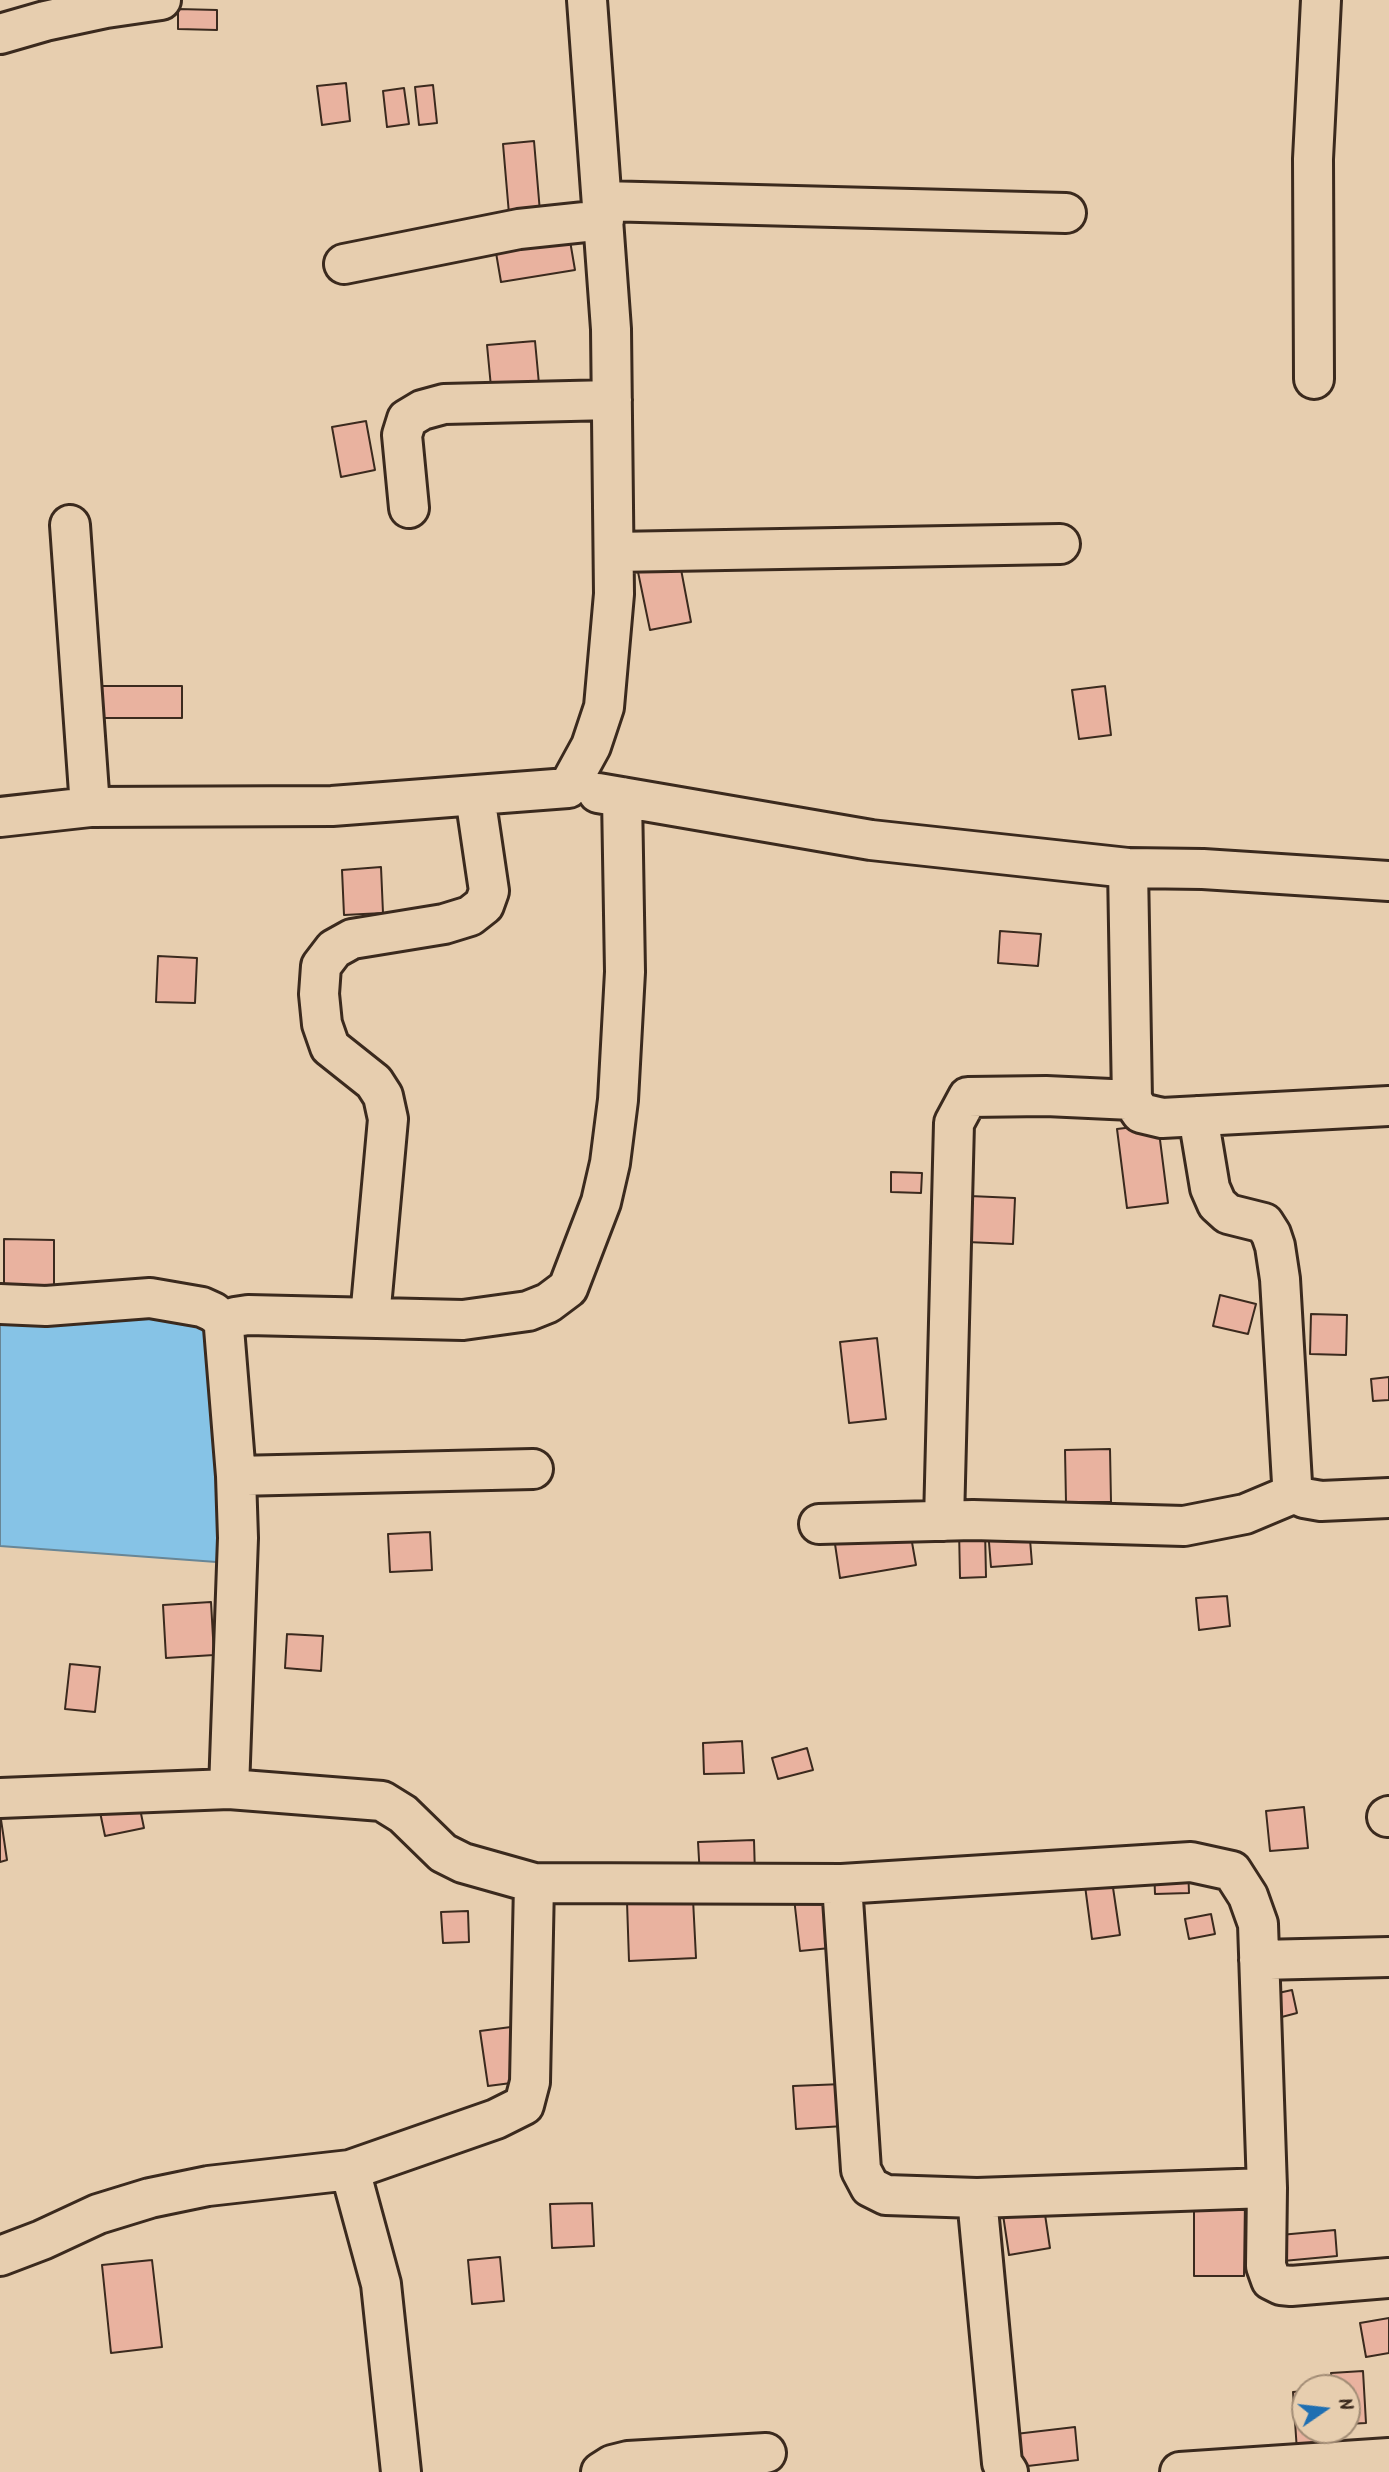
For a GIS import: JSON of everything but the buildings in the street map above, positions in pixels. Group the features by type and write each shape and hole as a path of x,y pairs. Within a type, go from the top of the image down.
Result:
{"street":[{"path":"0,34 45,20 161,0"},
{"path":"568,788 592,746 604,707 614,594 611,329 587,0"},
{"path":"1314,379 1313,159 1321,0"},
{"path":"344,264 603,211 1066,213"},
{"path":"409,508 402,435 407,419 422,410 443,404 612,400"},
{"path":"70,525 90,807"},
{"path":"614,552 1060,544"},
{"path":"0,817 90,807 332,806 568,788 871,840 1128,868 1203,869 1389,881"},
{"path":"370,1318 388,1119 383,1096 374,1082 330,1047 322,1024 319,994 321,966 334,949 352,939 444,924 470,916 484,905 489,891 475,796"},
{"path":"229,1789 238,1551 236,1476 223,1328 234,1317 248,1315 463,1320 528,1311 548,1303 568,1288 601,1202 610,1163 618,1100 625,972 622,797"},
{"path":"1128,868 1132,1100 1140,1113 1162,1118 1389,1106"},
{"path":"944,1521 954,1123 968,1097 1046,1096 1132,1100"},
{"path":"1198,1116 1210,1188 1217,1203 1228,1214 1264,1223 1275,1245 1280,1279 1292,1483 1295,1493 1304,1499 1321,1501 1389,1498"},
{"path":"0,1304 46,1306 150,1298 202,1307 214,1312 227,1323"},
{"path":"236,1476 533,1469"},
{"path":"818,1524 944,1521 1184,1526 1245,1514 1295,1493"},
{"path":"0,1798 229,1789 382,1801 404,1815 443,1853 463,1863 534,1883 842,1884 1191,1862 1232,1871 1248,1896 1258,1924 1267,2188 1266,2266 1271,2280 1291,2286 1389,2278"},
{"path":"0,2256 98,2214 150,2198 208,2186 350,2170 496,2119 524,2105 530,2082 534,1883"},
{"path":"842,1884 860,2169 870,2187 886,2195 977,2198 1267,2188"},
{"path":"1259,1960 1389,1957"},
{"path":"350,2170 381,2284 401,2472"},
{"path":"977,2198 1002,2463 1008,2472"},
{"path":"601,2472 612,2465 628,2461 766,2453"},
{"path":"1180,2472 1389,2458"}],"water":[{"path":"145,1296 212,1323 230,1563 0,1546 0,1321"}]}
